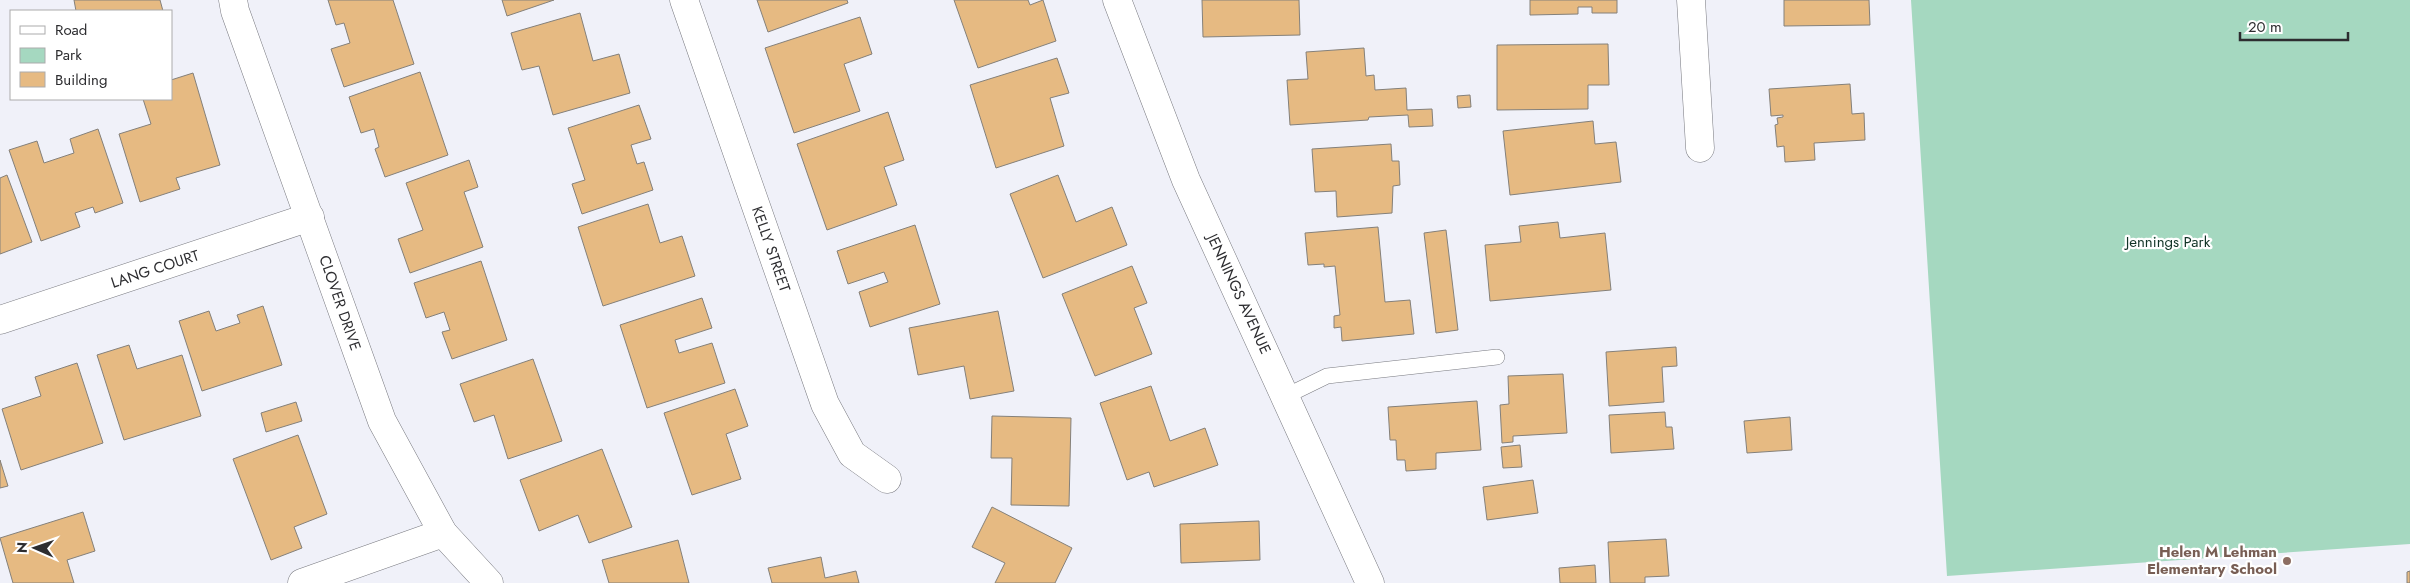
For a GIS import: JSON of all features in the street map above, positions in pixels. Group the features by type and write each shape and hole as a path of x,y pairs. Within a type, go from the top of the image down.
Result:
{"street":[{"name":"CLOVER DRIVE","path":"233,0 235,11 382,421 442,533 489,583"},
{"name":"KELLY STREET","path":"684,0 825,404 852,454 887,479"},
{"name":"JENNINGS AVENUE","path":"1117,0 1186,180 1370,583"},
{"path":"1691,0 1700,148"},
{"name":"LANG COURT","path":"0,320 310,217"},
{"path":"302,583 442,533"}],"lane":[{"path":"1286,396 1327,376 1497,357"}],"green space":[{"name":"Jennings Park","path":"1911,0 2410,0 2410,544 1947,576"}],"building":[{"path":"74,0 160,0 163,10 76,10"},
{"path":"328,0 393,0 414,64 344,87 331,49 350,43 344,23 336,25"},
{"path":"502,0 554,0 507,16"},
{"path":"757,0 847,0 848,3 768,32"},
{"path":"954,0 1028,0 1030,5 1043,0 1056,41 978,68"},
{"path":"1202,0 1299,0 1300,35 1203,37"},
{"path":"1530,0 1617,0 1617,13 1592,13 1592,7 1578,7 1578,14 1530,15"},
{"path":"1784,0 1869,0 1870,25 1784,26"},
{"path":"580,13 593,61 619,54 630,93 553,115 539,66 522,70 511,33"},
{"path":"860,17 872,54 844,64 860,111 794,133 765,48"},
{"path":"1608,44 1609,85 1588,85 1588,109 1497,110 1497,45"},
{"path":"1364,48 1366,76 1374,75 1375,90 1406,88 1407,110 1432,109 1433,126 1409,127 1408,115 1369,117 1368,120 1290,125 1287,80 1308,79 1306,52"},
{"path":"1057,58 1069,93 1050,98 1064,146 996,168 970,85"},
{"path":"420,72 448,155 385,177 375,149 379,147 374,129 361,133 349,97"},
{"path":"193,73 220,165 176,178 180,189 140,202 119,134 151,124 143,100 172,100 172,80"},
{"path":"1850,84 1852,114 1864,113 1865,140 1814,143 1815,160 1785,162 1784,146 1777,147 1775,125 1778,124 1777,118 1783,117 1783,115 1771,116 1769,89"},
{"path":"1470,95 1471,107 1458,108 1457,96"},
{"path":"639,105 651,139 631,145 637,164 644,162 653,190 582,214 572,184 585,180 568,128"},
{"path":"888,112 904,160 884,167 897,205 827,230 797,144"},
{"path":"1593,121 1595,144 1616,142 1621,182 1510,195 1503,131"},
{"path":"98,129 123,203 95,213 93,207 75,213 80,227 41,241 9,150 37,141 44,163 74,153 70,139"},
{"path":"1391,144 1392,161 1399,161 1400,185 1393,186 1392,213 1337,217 1336,191 1315,192 1312,149"},
{"path":"469,160 478,187 464,192 483,247 410,273 398,239 423,230 406,183"},
{"path":"7,175 32,242 0,254 0,178"},
{"path":"1058,175 1076,222 1112,207 1127,245 1043,278 1010,194"},
{"path":"648,204 660,243 682,236 695,276 603,306 578,227"},
{"path":"1558,222 1560,238 1605,233 1611,290 1490,301 1485,245 1521,242 1519,226"},
{"path":"915,225 940,304 870,327 859,292 888,282 884,272 848,284 837,251"},
{"path":"1378,227 1385,302 1410,300 1414,334 1342,341 1341,327 1334,328 1334,316 1340,315 1335,266 1324,267 1324,264 1308,265 1305,233"},
{"path":"1446,230 1458,330 1436,333 1424,233"},
{"path":"481,261 507,340 452,359 442,332 450,330 444,312 426,318 414,283"},
{"path":"1132,266 1147,303 1134,308 1152,354 1095,376 1062,294"},
{"path":"702,298 712,328 675,340 679,353 712,343 725,383 647,408 620,325"},
{"path":"263,306 282,365 202,391 179,321 209,311 216,331 240,323 237,315"},
{"path":"998,311 1014,391 970,399 964,366 918,375 909,328"},
{"path":"129,345 137,369 182,355 201,416 124,440 97,355"},
{"path":"1676,347 1677,366 1662,367 1664,402 1609,406 1606,352"},
{"path":"533,359 562,441 508,459 494,415 474,422 460,384"},
{"path":"77,363 103,443 21,470 2,409 41,396 35,377"},
{"path":"1563,374 1567,433 1513,436 1513,442 1502,443 1500,405 1509,404 1508,376"},
{"path":"1151,386 1170,441 1205,428 1218,465 1154,487 1149,472 1127,480 1100,403"},
{"path":"735,389 748,426 726,434 741,479 692,495 664,413"},
{"path":"1477,401 1481,450 1436,453 1436,469 1406,471 1405,460 1397,460 1396,440 1390,440 1388,407"},
{"path":"296,402 302,421 266,432 261,413"},
{"path":"1665,412 1666,427 1672,427 1674,449 1611,453 1609,415"},
{"path":"992,416 1071,418 1069,506 1011,505 1012,458 991,458"},
{"path":"1790,417 1792,450 1747,453 1744,421"},
{"path":"298,435 327,514 294,527 302,548 271,560 233,459"},
{"path":"1520,445 1522,467 1503,468 1501,447"},
{"path":"602,449 632,527 589,543 578,515 539,531 520,480"},
{"path":"0,460 8,486 0,488"},
{"path":"1533,480 1538,513 1487,520 1483,487"},
{"path":"992,507 1072,548 1055,583 995,583 1005,563 972,547"},
{"path":"83,512 95,551 67,560 74,583 13,583 0,538"},
{"path":"1259,521 1260,560 1181,563 1180,524"},
{"path":"1666,539 1669,576 1645,577 1645,583 1610,583 1608,542"},
{"path":"678,540 689,583 609,583 602,560"},
{"path":"821,557 825,578 856,571 859,583 772,583 768,568"},
{"path":"1595,565 1596,583 1560,583 1559,568"},
{"path":"2410,571 2410,583 2407,583 2407,572"}],"place":[{"name":"Helen M Lehman Elementary School","path":"2287,561"}]}
